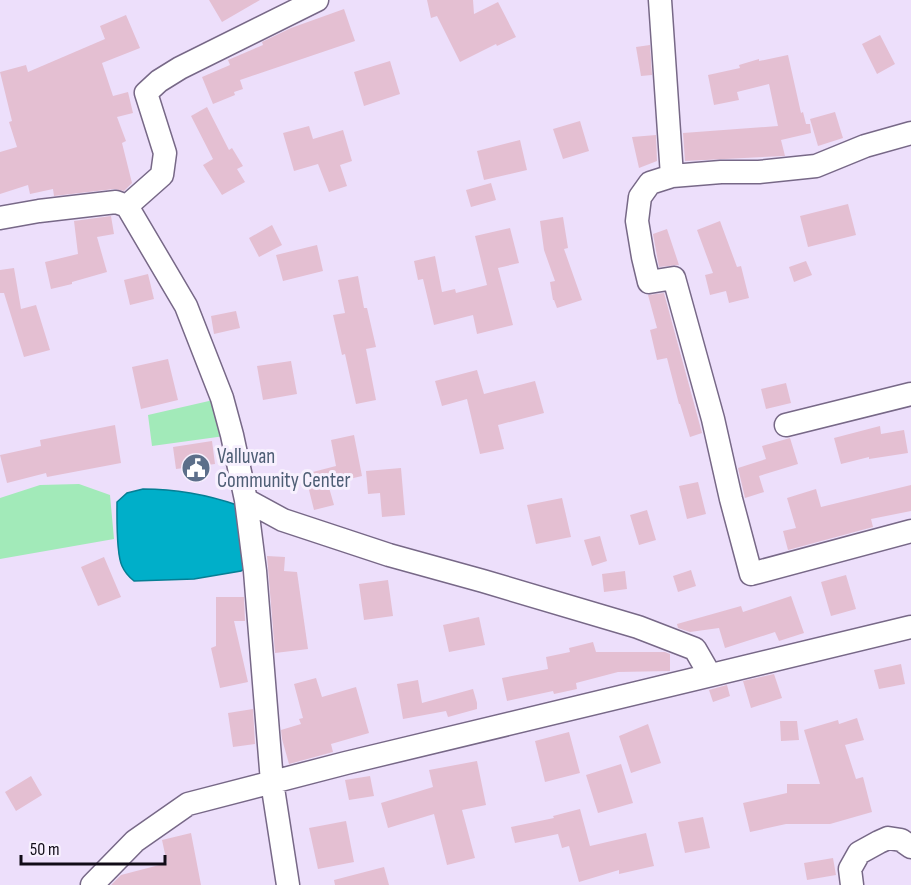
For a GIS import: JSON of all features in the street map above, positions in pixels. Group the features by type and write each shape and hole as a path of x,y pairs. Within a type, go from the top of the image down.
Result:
{"street":[{"path":"127,206 162,175 165,153 146,93 159,81 180,68 317,0"},
{"path":"660,0 672,176"},
{"path":"911,133 864,146 816,166 759,172 672,176 650,183 640,197 637,221 650,282 674,278 713,419 751,574 911,531"},
{"path":"0,218 116,202 127,206 186,306 222,398 246,500 255,571 272,782 288,885"},
{"path":"786,425 911,394"},
{"path":"246,500 283,520 389,555 638,627 695,649 710,675"},
{"path":"92,885 135,841 188,804 368,757 911,627"},
{"path":"852,885 850,870 859,853 888,838 901,840 911,847"}],"green space":[{"path":"222,398 232,435 152,446 148,415"},
{"path":"79,484 110,495 114,539 0,559 0,498 40,485"}],"water":[{"path":"143,489 191,493 237,505 248,566 241,571 194,579 134,581 124,571 120,560 117,502 127,493"}],"building":[{"path":"209,0 260,0 222,22"},
{"path":"427,0 473,0 474,14 498,2 516,37 460,62 437,16 431,18"},
{"path":"344,9 355,41 240,80 243,89 213,104 202,77 230,65 228,60 263,45 262,42 291,28"},
{"path":"126,15 140,48 102,63 113,96 128,92 133,113 117,117 126,141 122,143 132,183 124,191 114,189 54,196 53,189 30,194 28,185 0,194 0,152 17,147 9,122 12,121 0,72 26,65 28,72 105,39 100,26"},
{"path":"880,35 895,64 877,74 862,44"},
{"path":"650,45 652,75 641,76 636,47"},
{"path":"788,55 801,113 803,112 806,124 810,124 811,133 781,140 785,156 685,161 683,133 778,126 769,84 737,92 739,100 714,105 708,75 740,68 739,65 759,59 759,61"},
{"path":"390,61 400,94 364,106 354,72"},
{"path":"207,107 229,150 232,148 243,166 237,169 245,182 222,195 203,165 213,159 191,116"},
{"path":"835,112 843,138 818,146 810,119"},
{"path":"580,121 589,151 563,159 553,129"},
{"path":"309,126 313,139 343,130 352,161 340,165 347,186 329,192 318,164 294,171 283,133"},
{"path":"656,135 657,161 639,168 632,137"},
{"path":"520,140 527,170 484,180 477,151"},
{"path":"491,183 496,200 471,207 466,190"},
{"path":"848,204 856,235 808,247 800,216"},
{"path":"111,216 114,234 97,237 107,272 51,289 45,262 78,254 74,221"},
{"path":"563,217 568,248 564,249 582,300 557,308 550,282 555,281 544,250 540,221"},
{"path":"720,221 737,267 741,266 749,298 729,303 726,291 710,295 705,275 713,273 697,230"},
{"path":"272,225 282,245 259,257 249,238"},
{"path":"510,228 519,263 498,268 513,325 477,334 473,315 434,325 423,279 418,280 414,261 435,256 442,292 455,289 456,293 487,285 475,236"},
{"path":"667,229 679,265 659,267 653,234"},
{"path":"317,245 323,271 283,281 276,255"},
{"path":"806,261 812,275 794,282 789,267"},
{"path":"14,268 21,309 36,305 50,350 24,357 4,293 0,293 0,270"},
{"path":"148,274 154,299 130,305 124,280"},
{"path":"358,276 364,308 367,308 376,347 366,349 376,400 356,404 345,354 342,355 333,315 345,313 338,280"},
{"path":"664,293 702,433 690,437 667,358 657,360 650,330 657,328 648,295"},
{"path":"236,311 240,328 214,334 211,316"},
{"path":"168,359 178,400 141,409 132,367"},
{"path":"291,361 297,394 263,400 257,366"},
{"path":"477,370 484,394 535,381 544,413 498,425 504,449 480,454 467,399 442,406 435,381"},
{"path":"786,383 791,403 766,409 761,389"},
{"path":"115,425 121,463 47,477 46,473 7,483 0,455 41,446 40,440"},
{"path":"880,426 881,434 904,430 908,453 869,459 869,457 841,464 834,438"},
{"path":"354,435 362,476 328,484 334,505 314,510 305,474 336,466 331,440"},
{"path":"790,438 798,464 759,476 764,492 745,498 738,468 766,459 762,446"},
{"path":"212,441 215,464 176,469 173,447"},
{"path":"401,468 405,515 382,517 380,493 368,494 366,471"},
{"path":"698,482 706,514 687,519 679,486"},
{"path":"911,485 911,511 871,519 873,527 788,550 783,531 796,528 787,498 816,489 821,507"},
{"path":"562,498 571,537 536,544 527,505"},
{"path":"647,510 656,540 639,545 630,515"},
{"path":"600,536 607,561 592,566 584,540"},
{"path":"267,556 285,557 284,571 297,572 308,649 275,653"},
{"path":"104,557 121,597 98,606 81,567"},
{"path":"691,570 696,586 678,592 673,576"},
{"path":"625,571 627,589 604,592 602,574"},
{"path":"846,575 856,609 831,616 821,582"},
{"path":"388,580 393,616 364,620 359,584"},
{"path":"791,596 804,633 779,641 775,632 725,648 719,628 690,632 678,628 677,624 741,606 743,612"},
{"path":"216,597 244,597 245,621 234,621 248,682 220,688 211,648 216,646"},
{"path":"479,617 485,645 449,652 443,625"},
{"path":"593,642 596,652 665,652 670,654 670,671 618,672 576,683 577,689 554,694 553,691 507,701 502,678 548,669 546,657 570,652 569,648"},
{"path":"901,664 905,684 879,689 874,670"},
{"path":"774,674 782,698 751,708 743,681"},
{"path":"316,678 322,697 356,687 369,733 331,744 333,752 289,764 281,730 301,724 299,719 303,718 294,684"},
{"path":"418,680 422,703 473,689 477,709 448,717 446,711 403,719 397,684"},
{"path":"727,685 730,696 713,702 709,690"},
{"path":"253,709 255,744 233,747 228,713"},
{"path":"857,718 864,740 845,745 856,779 863,777 872,812 830,824 786,824 750,832 743,803 787,793 787,784 820,784 804,730 838,720 839,724"},
{"path":"780,721 797,721 799,740 781,741"},
{"path":"648,724 661,763 631,773 619,736"},
{"path":"569,732 580,773 545,782 535,741"},
{"path":"477,761 486,805 462,810 475,858 447,865 434,814 388,828 381,803 433,787 429,770"},
{"path":"621,764 633,803 598,813 586,775"},
{"path":"31,776 42,795 16,811 5,792"},
{"path":"370,776 374,796 349,800 345,780"},
{"path":"580,809 590,846 646,833 654,866 619,874 619,870 579,882 569,846 562,848 558,834 515,843 511,827 554,818 553,816"},
{"path":"703,817 710,848 685,853 678,822"},
{"path":"346,821 354,862 318,869 309,828"},
{"path":"191,833 201,885 111,885 121,875 167,863 162,840"},
{"path":"833,858 836,875 807,880 804,863"},
{"path":"384,867 389,885 335,885 334,880"}],"place":[{"name":"Valluvan Community Center","path":"196,468"}]}
